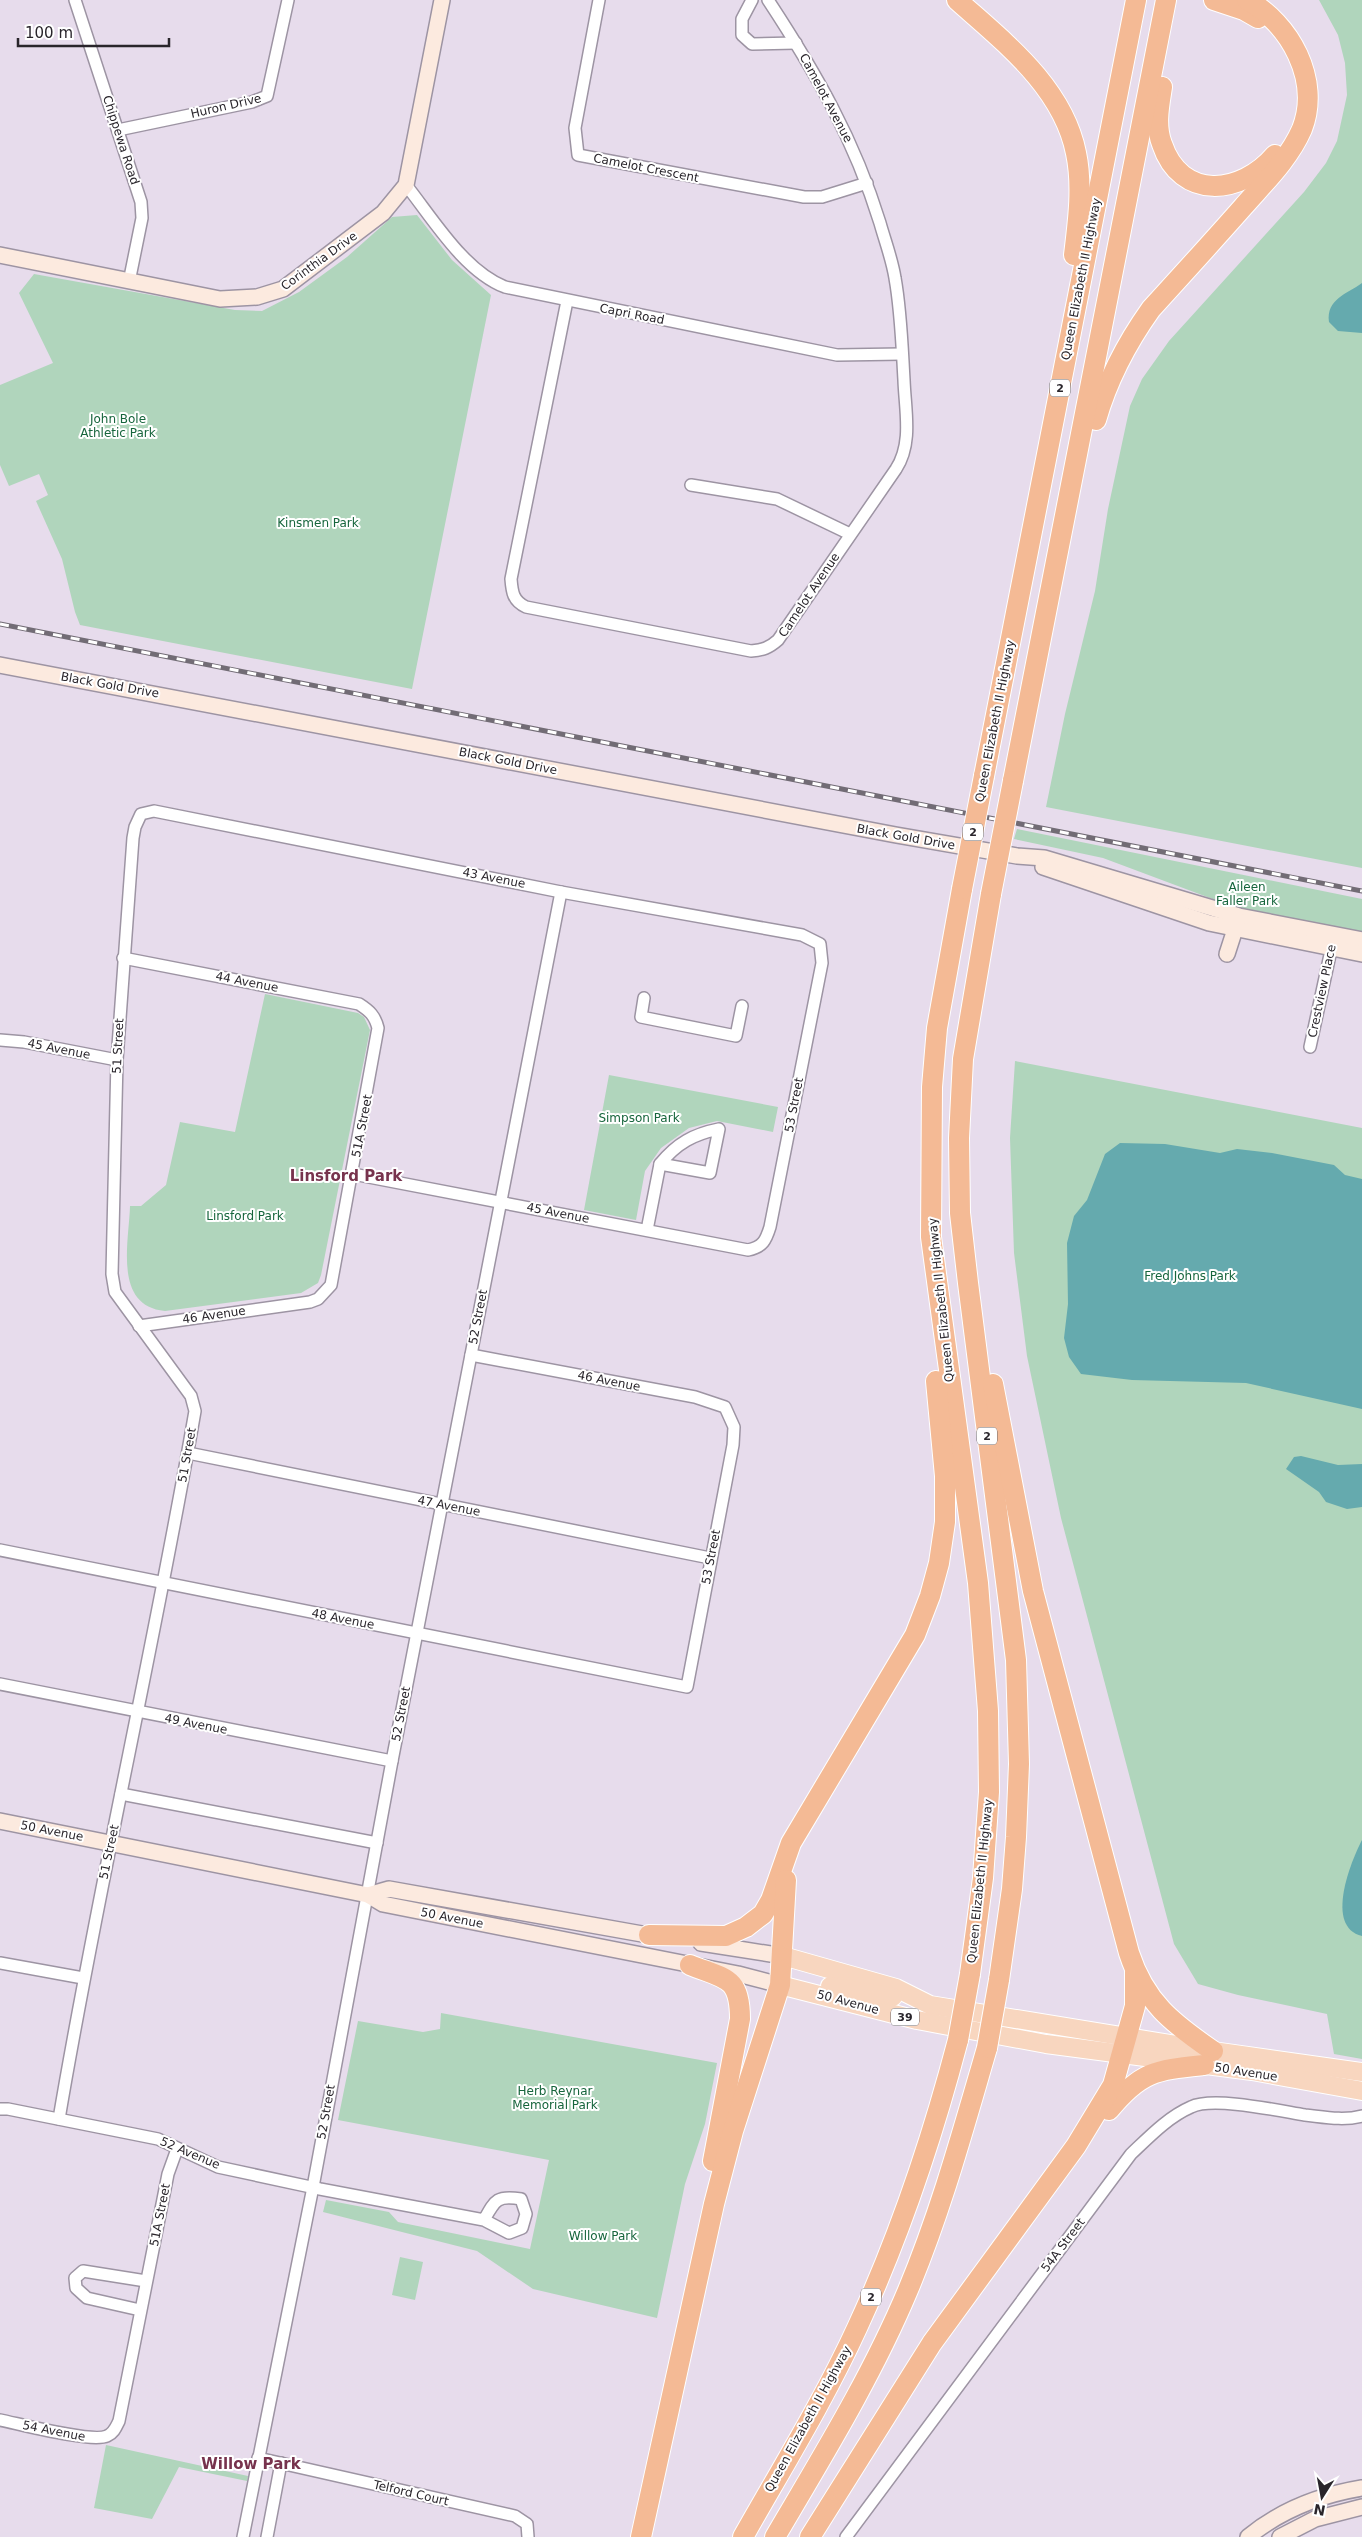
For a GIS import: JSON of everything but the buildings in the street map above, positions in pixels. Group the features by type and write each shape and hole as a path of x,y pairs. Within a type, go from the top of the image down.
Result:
{"highway":[{"path":"957,0 1020,57 1039,78 1065,120 1072,137 1076,153 1079,191 1066,359"},
{"name":"Queen Elizabeth II Highway","path":"743,2537 818,2407 880,2279 926,2158 958,2040 970,1974 983,1878 988,1802 988,1712 978,1583 931,1237 932,1087 937,1028 962,889 1136,0"},
{"name":"2","path":"775,2537 854,2400 908,2291 952,2172 987,2048 999,1980 1011,1898 1016,1837 1018,1764 1016,1660 960,1213 959,1138 963,1059 991,894 1166,0"},
{"path":"1170,0 1172,24 1159,108 1160,138 1166,155 1181,176 1196,183 1211,186 1236,183 1256,172 1270,160 1289,133 1296,106 1291,67 1279,40 1258,18 1244,10 1214,0"},
{"path":"1060,547 1081,484 1105,390 1126,346 1152,309 1278,168 1302,127 1306,105 1304,79 1292,41 1271,16 1248,0"},
{"path":"810,2537 932,2343 1076,2146 1113,2085 1135,2006 1134,1970 1033,1591 960,1213"},
{"path":"649,1935 726,1936 736,1933 753,1923 772,1900 783,1862 791,1843 915,1635 930,1596 939,1563 945,1522 945,1476 930,1341 931,1237"},
{"path":"641,2537 716,2195 733,2130 780,1985 783,1956 783,1900 788,1871 798,1838 826,1783"},
{"path":"670,2402 686,2300 740,2019 737,1991 731,1981 690,1965"},
{"path":"1076,2146 1135,2082 1158,2072 1208,2058 1180,2028 1163,2014 1146,1992 1134,1970"}],"main road":[{"name":"Corinthia Drive","path":"0,255 129,282 231,300 271,294 283,289 310,271 383,213 399,196 406,185 442,0"},
{"name":"Black Gold Drive","path":"0,665 896,835 1017,856 1044,858 1073,865 1168,896 1237,923 1333,941 1362,940"},
{"path":"1227,954 1237,923"},
{"name":"Black Gold Drive","path":"1333,941 1362,954"},
{"name":"50 Avenue","path":"0,1821 368,1895 384,1904 690,1965 780,1985 917,2020 1031,2041 1113,2047 1125,2046"},
{"name":"50 Avenue","path":"368,1895 389,1889 649,1935 783,1956 896,1988 930,2005 1125,2046 1208,2058 1362,2072"},
{"path":"608,1949 612,1928"},
{"path":"780,1985 794,1982 814,1984 930,2005"},
{"name":"50 Avenue","path":"1208,2058 1362,2091"},
{"path":"1248,2537 1276,2517 1303,2504 1335,2493 1362,2488"},
{"path":"1280,2537 1315,2519 1362,2507"}],"street":[{"name":"Chippewa Road","path":"75,0 118,130 142,211 129,282"},
{"name":"Huron Drive","path":"118,130 252,102 267,96 288,0"},
{"name":"Camelot Crescent","path":"599,0 575,128 578,156 804,197 822,197 867,183"},
{"name":"Camelot Avenue","path":"752,0 742,19 742,35 752,44 796,43"},
{"name":"Camelot Avenue","path":"567,301 511,579 513,596 518,604 751,651 763,650 778,640 896,469 905,450 907,440 902,354 893,270 867,183 842,122 796,43 768,0"},
{"name":"Capri Road","path":"406,185 460,253 483,275 505,287 837,355 902,354"},
{"path":"691,485 778,499 850,534"},
{"name":"43 Avenue","path":"148,812 154,811 561,892 802,935 820,944 822,963"},
{"name":"51 Street","path":"59,2119 83,1978 138,1712 188,1453 194,1404 115,1292 112,1274 117,1060 122,958 134,827 141,814 148,812"},
{"name":"52 Street","path":"242,2537 313,2187 392,1761 561,892"},
{"name":"Crestview Place","path":"1310,1047 1333,941"},
{"name":"44 Avenue","path":"122,958 360,1004 369,1010"},
{"name":"53 Street","path":"762,1245 770,1227 822,963"},
{"path":"644,998 641,1018 736,1036 742,1006"},
{"name":"51A Street","path":"318,1299 330,1285 378,1041 376,1019 369,1010"},
{"name":"45 Avenue","path":"0,1040 24,1042 117,1060"},
{"path":"647,1230 660,1164 670,1151 684,1140 699,1133 719,1129 710,1174 660,1164"},
{"name":"45 Avenue","path":"353,1174 748,1250 762,1245"},
{"name":"46 Avenue","path":"139,1326 310,1302 318,1299"},
{"name":"46 Avenue","path":"470,1355 695,1397 725,1408 734,1427"},
{"name":"53 Street","path":"687,1687 733,1444 734,1427"},
{"name":"47 Avenue","path":"188,1453 710,1558"},
{"name":"48 Avenue","path":"0,1550 162,1584 687,1687"},
{"name":"49 Avenue","path":"0,1684 392,1761"},
{"path":"121,1794 377,1843"},
{"path":"0,1963 83,1978"},
{"name":"54A Street","path":"846,2537 1131,2154 1161,2126 1192,2106 1225,2104 1330,2118 1351,2119 1362,2116"},
{"name":"52 Avenue","path":"4,2109 158,2139 218,2167 484,2220"},
{"name":"51A Street","path":"108,2436 115,2430 119,2421 168,2174 177,2149"},
{"path":"140,2310 87,2298 76,2288 75,2278 83,2271 146,2281"},
{"name":"54 Avenue","path":"0,2420 91,2438 108,2436"},
{"name":"Telford Court","path":"258,2458 515,2516 527,2524 528,2537"},
{"path":"267,2537 281,2463"}],"green space":[{"path":"1319,0 1362,0 1362,868 1046,807 1065,714 1095,591 1108,509 1130,406 1142,379 1169,341 1304,192 1326,163 1337,141 1347,95 1345,63 1338,35"},
{"name":"Kinsmen Park","path":"417,215 452,260 491,295 412,689 80,625 62,559 36,501 48,495 39,474 9,486 0,465 0,385 53,363 19,293 34,274 235,310 262,311 299,292 347,257 392,217"},
{"name":"Aileen Faller Park","path":"1017,829 1362,899 1362,932 1242,910 1103,858 1014,839"},
{"name":"Linsford Park","path":"265,994 358,1013 364,1017 370,1030 321,1275 318,1283 301,1293 165,1311 149,1307 137,1298 131,1285 128,1270 130,1206 141,1206 166,1185 180,1122 235,1132"},
{"name":"Fred Johns Park","path":"1015,1061 1362,1128 1362,2059 1334,2054 1327,2014 1238,1995 1198,1984 1174,1944 1061,1518 1027,1356 1014,1253 1010,1138"},
{"name":"Simpson Park","path":"609,1075 778,1107 773,1132 717,1121 689,1128 661,1148 645,1171 636,1220 584,1210"},
{"name":"Herb Reynar Memorial Park","path":"441,2013 717,2063 705,2124 685,2184 657,2318 533,2289 477,2251 323,2212 326,2200 389,2212 398,2222 530,2249 549,2160 338,2120 358,2021 423,2032 440,2029"},
{"path":"400,2257 423,2262 415,2300 392,2295"},
{"path":"106,2445 248,2476 247,2481 179,2467 152,2519 94,2508"}],"water":[{"path":"1362,283 1362,333 1338,331 1329,322 1329,314 1334,302"},
{"path":"1120,1143 1165,1144 1220,1153 1237,1149 1272,1153 1334,1165 1345,1175 1362,1179 1362,1409 1246,1383 1132,1380 1081,1374 1069,1357 1064,1338 1068,1304 1067,1243 1074,1216 1087,1200 1105,1154"},
{"path":"1301,1456 1338,1465 1362,1464 1362,1507 1347,1509 1326,1502 1319,1492 1286,1469 1294,1457"},
{"path":"1362,1840 1362,1936 1351,1930 1344,1920 1342,1907 1347,1877"}],"railway":[{"path":"0,624 1362,891"}],"district":[{"name":"Linsford Park","path":"346,1176"},
{"name":"Willow Park","path":"251,2464"}],"park label":[{"name":"John Bole Athletic Park","path":"118,426"}]}
